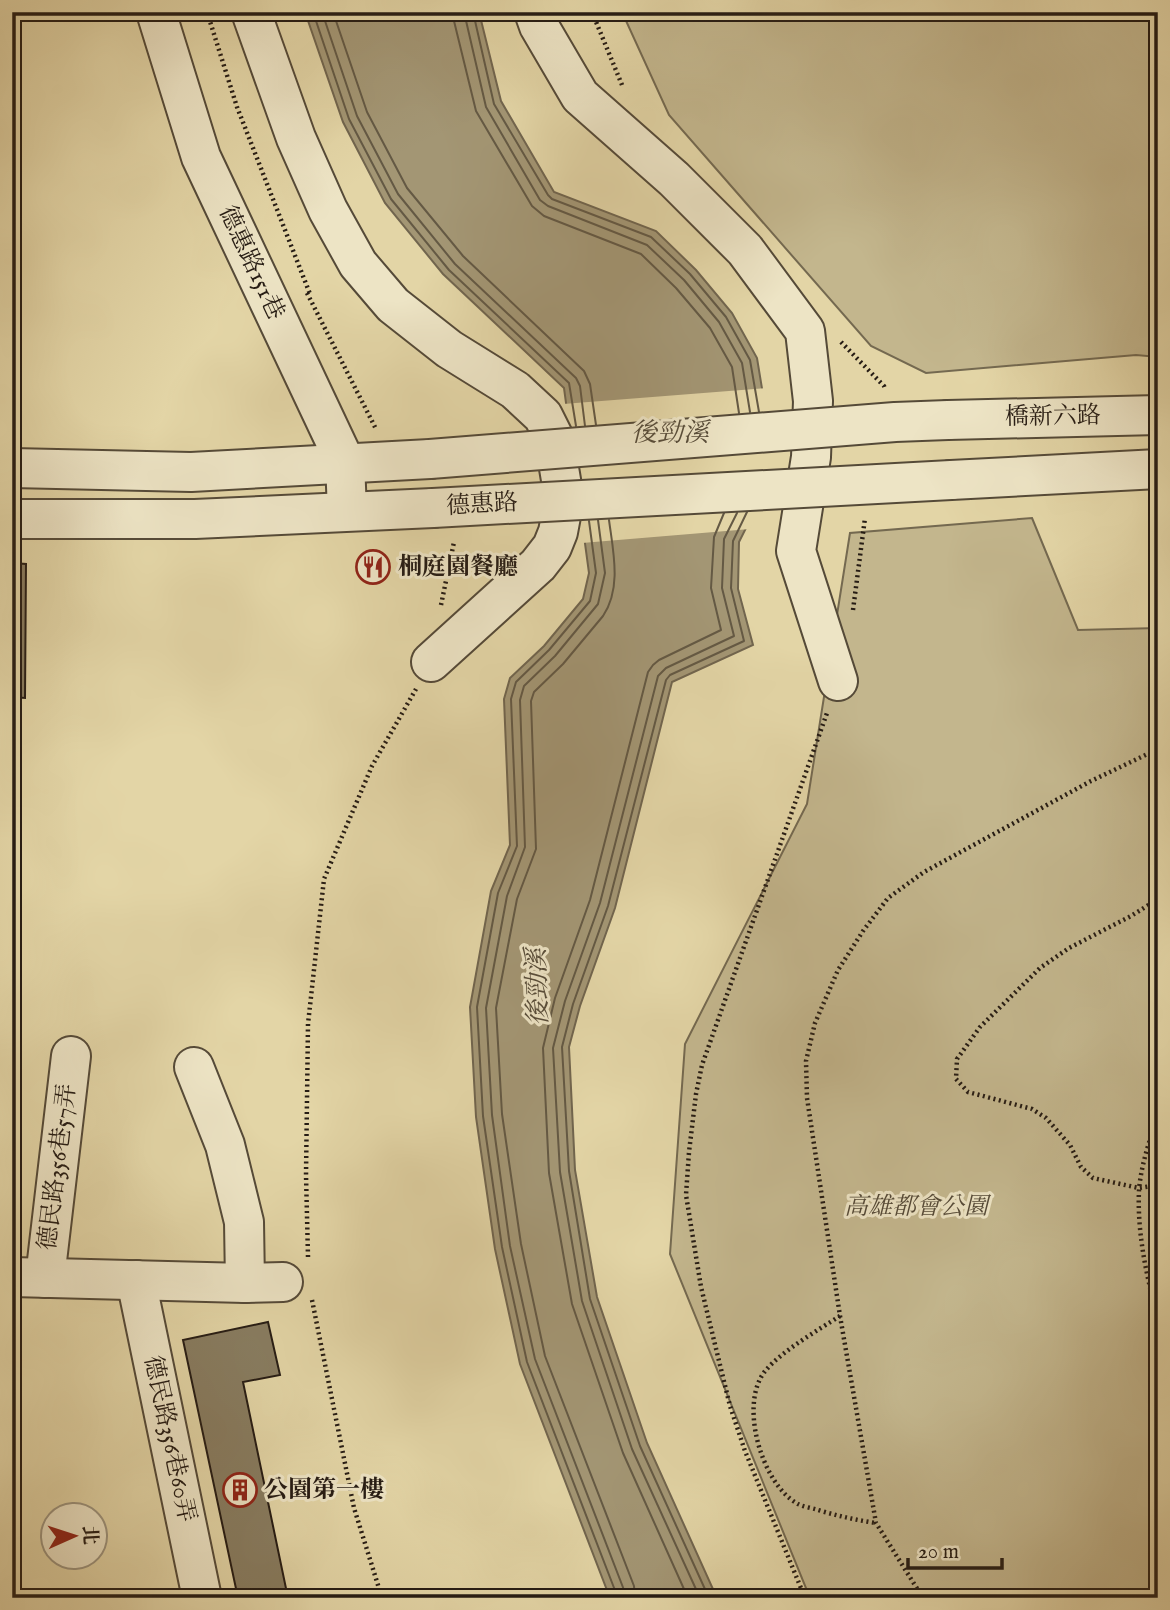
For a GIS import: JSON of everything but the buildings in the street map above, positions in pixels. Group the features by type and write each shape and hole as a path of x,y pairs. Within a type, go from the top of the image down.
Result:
{"street":[{"name":"德惠路151巷","path":"156,12 201,157 345,463 347,512"},
{"path":"251,12 296,138 328,210 358,264 393,305 449,349 515,390 543,416 554,439 563,492 560,524 552,547 538,565 431,662"},
{"path":"534,12 539,26 580,96 674,179 745,250 805,331 813,401 811,457 796,551 838,681"},
{"name":"橋新六路","path":"947,420 1158,415"},
{"name":"德惠路","path":"12,468 191,472 430,459 947,420"},
{"name":"德惠路","path":"12,519 195,519 347,512 444,521 951,480 1158,468"},
{"name":"德民路356巷57弄","path":"28,1278 71,1056"},
{"path":"194,1067 225,1145 244,1222 245,1283"},
{"path":"28,1278 245,1283 296,1270"},
{"name":"德民路356巷60弄","path":"136,1280 202,1598"}],"path":[{"path":"207,12 237,107 318,315"},
{"path":"288,256 392,461"},
{"path":"852,615 866,514"},
{"path":"440,611 444,521"},
{"path":"382,1598 354,1508 309,1286 296,1270 306,1175 308,1024 324,879 373,765 431,662"},
{"path":"805,1598 730,1406 701,1287 686,1195 690,1140 702,1065 838,681"},
{"path":"923,1598 876,1524 840,1316 807,1098 806,1061 815,1023 838,970 888,898 924,872 1091,781 1158,749"},
{"path":"1158,899 1069,948 1040,968 980,1027 957,1059 956,1079 968,1092 1032,1109 1046,1118 1070,1145 1081,1167 1093,1178 1139,1188 1158,1185"},
{"path":"1158,1115 1148,1144 1139,1188 1140,1232 1145,1268 1158,1320"},
{"path":"840,1316 779,1357 764,1371 756,1390 754,1427 764,1465 779,1487 797,1504 876,1524"}],"green space":[{"path":"622,12 1158,12 1158,357 1136,355 926,373 871,346 669,115"},
{"name":"高雄都會公園","path":"1032,518 1078,630 1158,628 1158,1598 810,1598 670,1254 685,1044 807,804 850,533"}],"water":[{"name":"後勁溪","path":"305,12 479,12 501,101 554,192 656,231 696,270 732,313 757,358 769,431 762,496 739,542 738,589 753,645 672,682 615,908 580,1006 569,1047 575,1170 597,1297 647,1443 717,1598 610,1598 520,1364 495,1249 476,1117 470,1007 491,891 510,845 504,699 510,678 544,646 583,599 589,573 564,388 443,274 385,203 343,122"}],"pier":[{"path":"766,388 772,431 766,496 750,529 582,543 563,404"}],"place":[{"name":"桐庭園餐廳","path":"373,567"},
{"name":"公園第一樓","path":"240,1490"}]}
